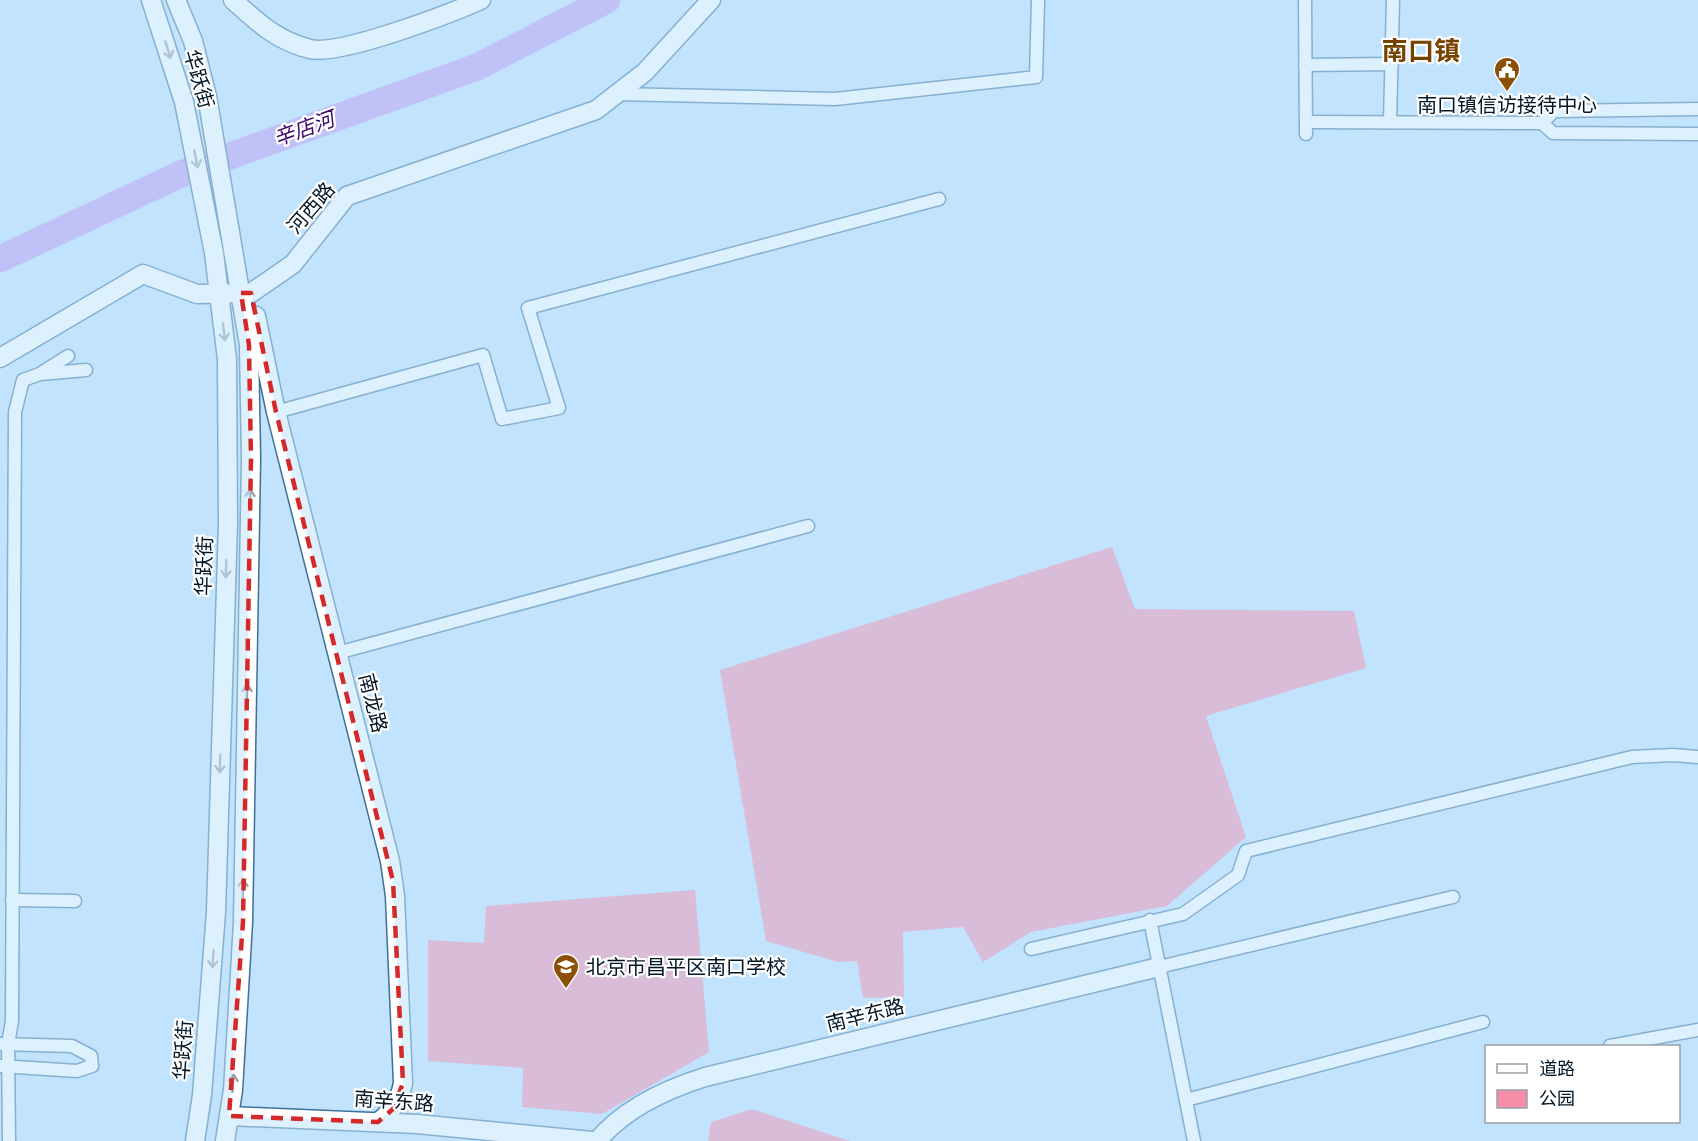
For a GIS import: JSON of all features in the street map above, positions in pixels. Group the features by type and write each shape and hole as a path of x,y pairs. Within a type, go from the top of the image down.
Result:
{"street":[{"name":"华跃街","path":"151,0 184,102 214,253 227,359 227,546 216,912 202,1095 195,1141"},
{"name":"华跃街","path":"176,0 193,41 207,96 234,242 246,293 249,345 251,459 243,922 233,1090 225,1141"},
{"path":"233,0 270,33 310,49 334,50 450,14 481,0"},
{"name":"河西路","path":"246,293 293,264 347,196 596,110 645,72 711,0"},
{"path":"617,94 835,99 1036,77 1038,0"},
{"path":"1305,0 1306,128 1390,122 1542,123 1553,133 1698,134"},
{"path":"1390,122 1393,0"},
{"path":"1305,65 1392,64"},
{"path":"1542,123 1554,111 1698,109"},
{"path":"276,412 483,355 502,419 559,408 528,308 939,199"},
{"path":"0,358 143,274 197,294 246,293"},
{"name":"南龙路","path":"246,293 390,861 396,896 404,1083 402,1094 393,1109 378,1122"},
{"path":"9,1141 4,1044 12,1021 12,900 6,831 15,412 23,380 40,374 68,356"},
{"path":"40,374 86,370"},
{"path":"337,653 808,526"},
{"path":"1030,949 1183,914 1238,875 1246,851 1632,758 1673,754 1698,757"},
{"path":"1159,967 1453,897"},
{"path":"12,900 75,901"},
{"path":"1150,920 1194,1141"},
{"name":"南辛东路","path":"597,1141 607,1129 668,1089 705,1077 1159,967"},
{"path":"1186,1100 1483,1023"},
{"path":"1620,1045 1698,1030"},
{"path":"4,1044 72,1046 91,1056 92,1066 76,1071 4,1066"},
{"name":"南辛东路","path":"229,1116 378,1122 592,1141"}],"highlighted area":[{"path":"241,293 251,293 276,412 393,881 403,1083 393,1109 378,1122 229,1116 243,922 251,459 249,345"}],"green space":[{"path":"1112,547 1135,609 1354,611 1366,668 1206,716 1246,837 1167,906 1031,932 983,962 963,927 903,932 904,997 863,998 857,961 838,962 766,941 720,670"},
{"name":"北京市昌平区南口学校","path":"695,890 709,1052 602,1114 522,1107 523,1068 428,1061 428,940 484,943 486,906"},
{"path":"752,1109 850,1141 708,1141 711,1122"}],"waterway":[{"name":"辛店河","path":"0,259 183,173 477,67 607,0"}],"place":[{"name":"南口镇信访接待中心","path":"1507,93"},
{"name":"北京市昌平区南口学校","path":"566,990"}],"district":[{"name":"南口镇","path":"1421,51"}]}
